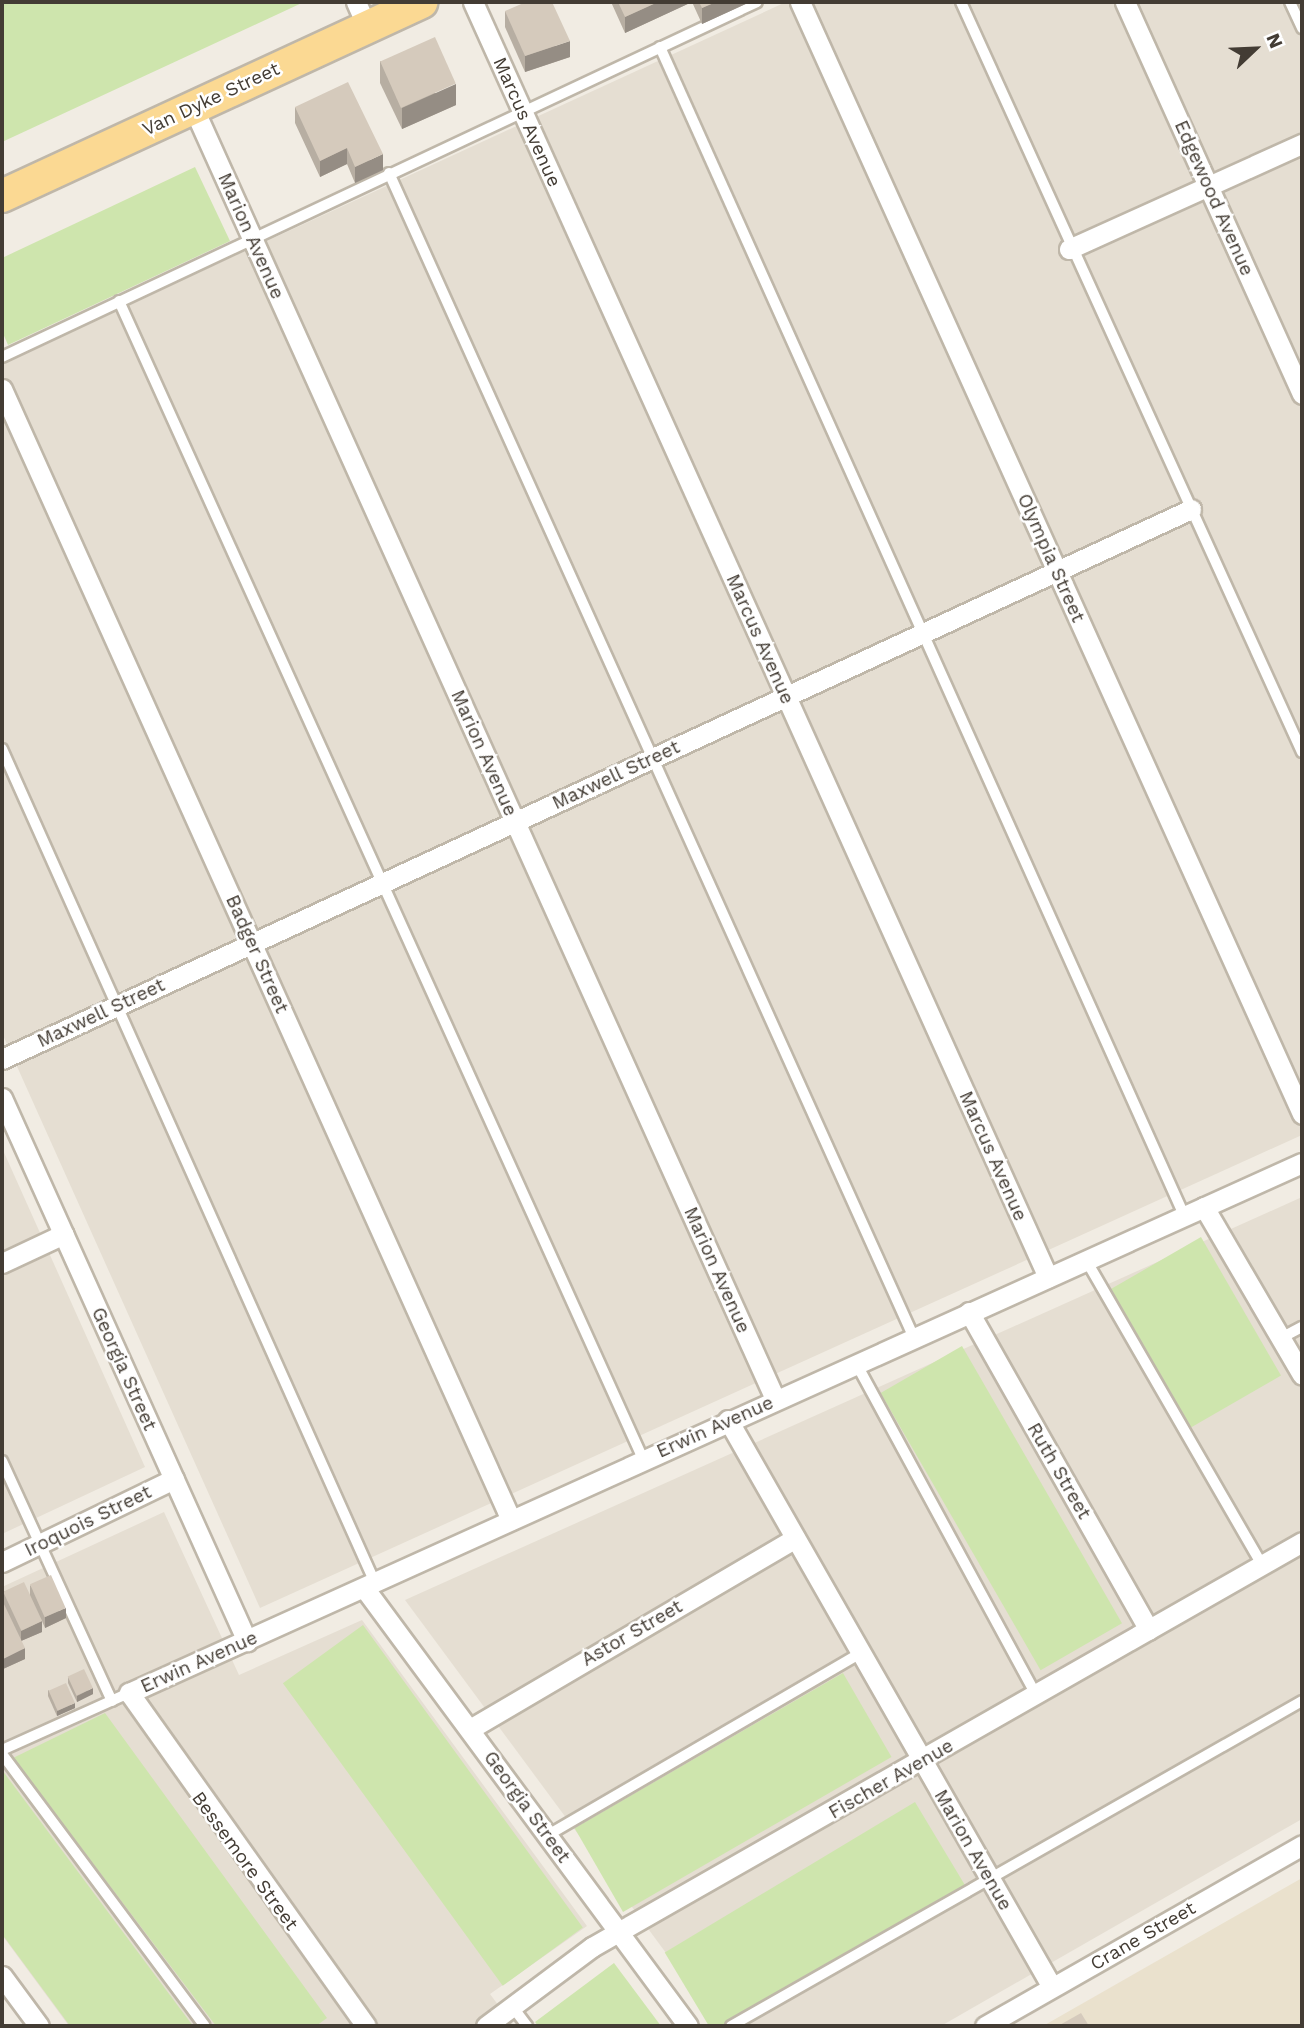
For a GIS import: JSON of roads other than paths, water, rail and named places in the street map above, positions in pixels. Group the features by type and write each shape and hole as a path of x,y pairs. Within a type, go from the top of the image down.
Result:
{"main road":[{"name":"Van Dyke Street","path":"2,196 193,107 362,14 421,2"}],"street":[{"name":"Marcus Avenue","path":"473,2 1048,1277"},
{"name":"Olympia Street","path":"800,2 1302,1114"},
{"name":"Edgewood Avenue","path":"1125,2 1302,394"},
{"name":"Marion Avenue","path":"193,107 775,1399"},
{"path":"1069,249 1302,144"},
{"name":"Badger Street","path":"2,389 511,1520"},
{"name":"Maxwell Street","path":"2,1059 1191,509"},
{"name":"Georgia Street","path":"4,1111 64,1234 247,1641"},
{"name":"Erwin Avenue","path":"120,1697 370,1586 728,1420 857,1365 1302,1163"},
{"path":"1204,1207 1302,1374"},
{"path":"2,1264 64,1234"},
{"name":"Ruth Street","path":"969,1312 1149,1630"},
{"name":"Marion Avenue","path":"728,1420 1052,1987"},
{"name":"Iroquois Street","path":"2,1562 174,1479"},
{"name":"Astor Street","path":"470,1729 795,1538"},
{"name":"Fischer Avenue","path":"486,2026 592,1947 620,1935 1302,1542"},
{"name":"Georgia Street","path":"370,1586 470,1729 688,2026"},
{"name":"Bessemore Street","path":"120,1697 365,2026"},
{"name":"Crane Street","path":"985,2026 1302,1845"},
{"path":"2,1976 39,2026"}],"lane":[{"path":"2,357 252,237 757,2"},
{"path":"961,2 1069,249 1302,752"},
{"path":"1290,2 1302,27"},
{"path":"660,47 1184,1215"},
{"path":"389,173 914,1338"},
{"path":"119,301 643,1460"},
{"path":"2,748 118,1005 370,1586"},
{"path":"1086,1259 1262,1565"},
{"path":"1281,1338 1302,1327"},
{"path":"857,1365 1037,1696"},
{"path":"2,1461 40,1544 120,1697 2,1752 205,2026"},
{"path":"548,1835 861,1653"},
{"path":"731,2026 992,1881 1302,1701"},
{"path":"512,2006 527,2026"}]}
